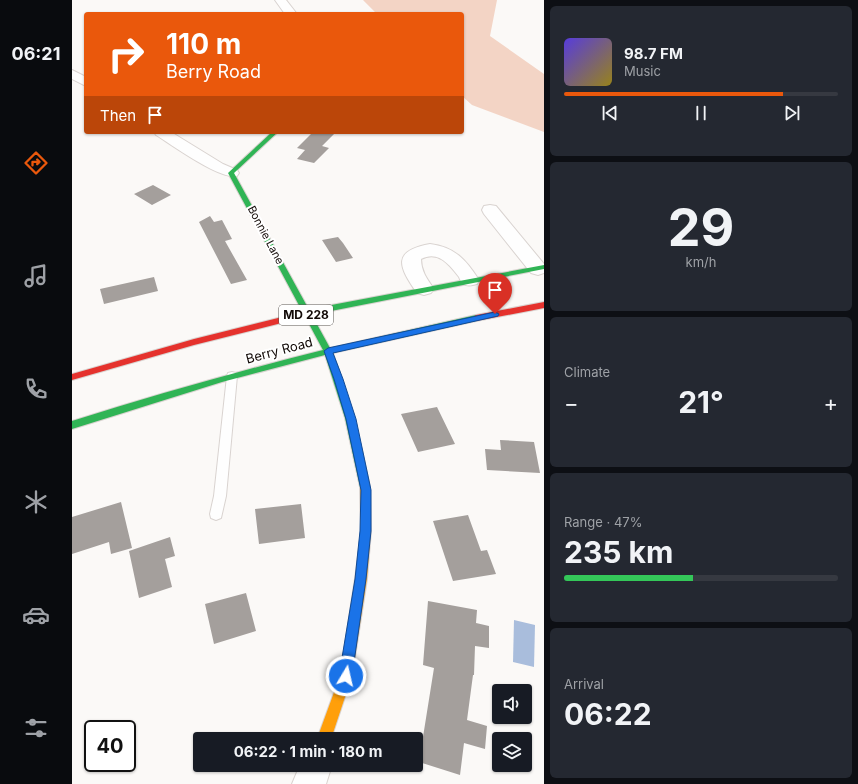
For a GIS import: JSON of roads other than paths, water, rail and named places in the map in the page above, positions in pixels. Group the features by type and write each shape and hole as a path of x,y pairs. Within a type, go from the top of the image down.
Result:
{"main road":[{"path":"232,173 273,134"},
{"name":"Bonnie Lane","path":"232,173 328,351 339,379 360,456 366,490 366,523 361,579 346,676 326,732"},
{"name":"Berry Road","path":"72,377 227,334 308,314 424,289 541,268"},
{"name":"Berry Road","path":"72,425 232,376 328,351 472,319 544,305"}],"street":[{"path":"280,0 289,12"},
{"path":"72,74 84,81"},
{"path":"164,134 218,168 232,173"},
{"path":"490,210 541,268"},
{"path":"424,289 412,271 410,265 412,256 418,252 430,249 440,251 452,257 470,280"},
{"path":"309,784 313,772"}],"lane":[{"path":"216,514 220,496 232,376"}],"water":[{"path":"514,620 535,625 534,667 513,662"}]}
